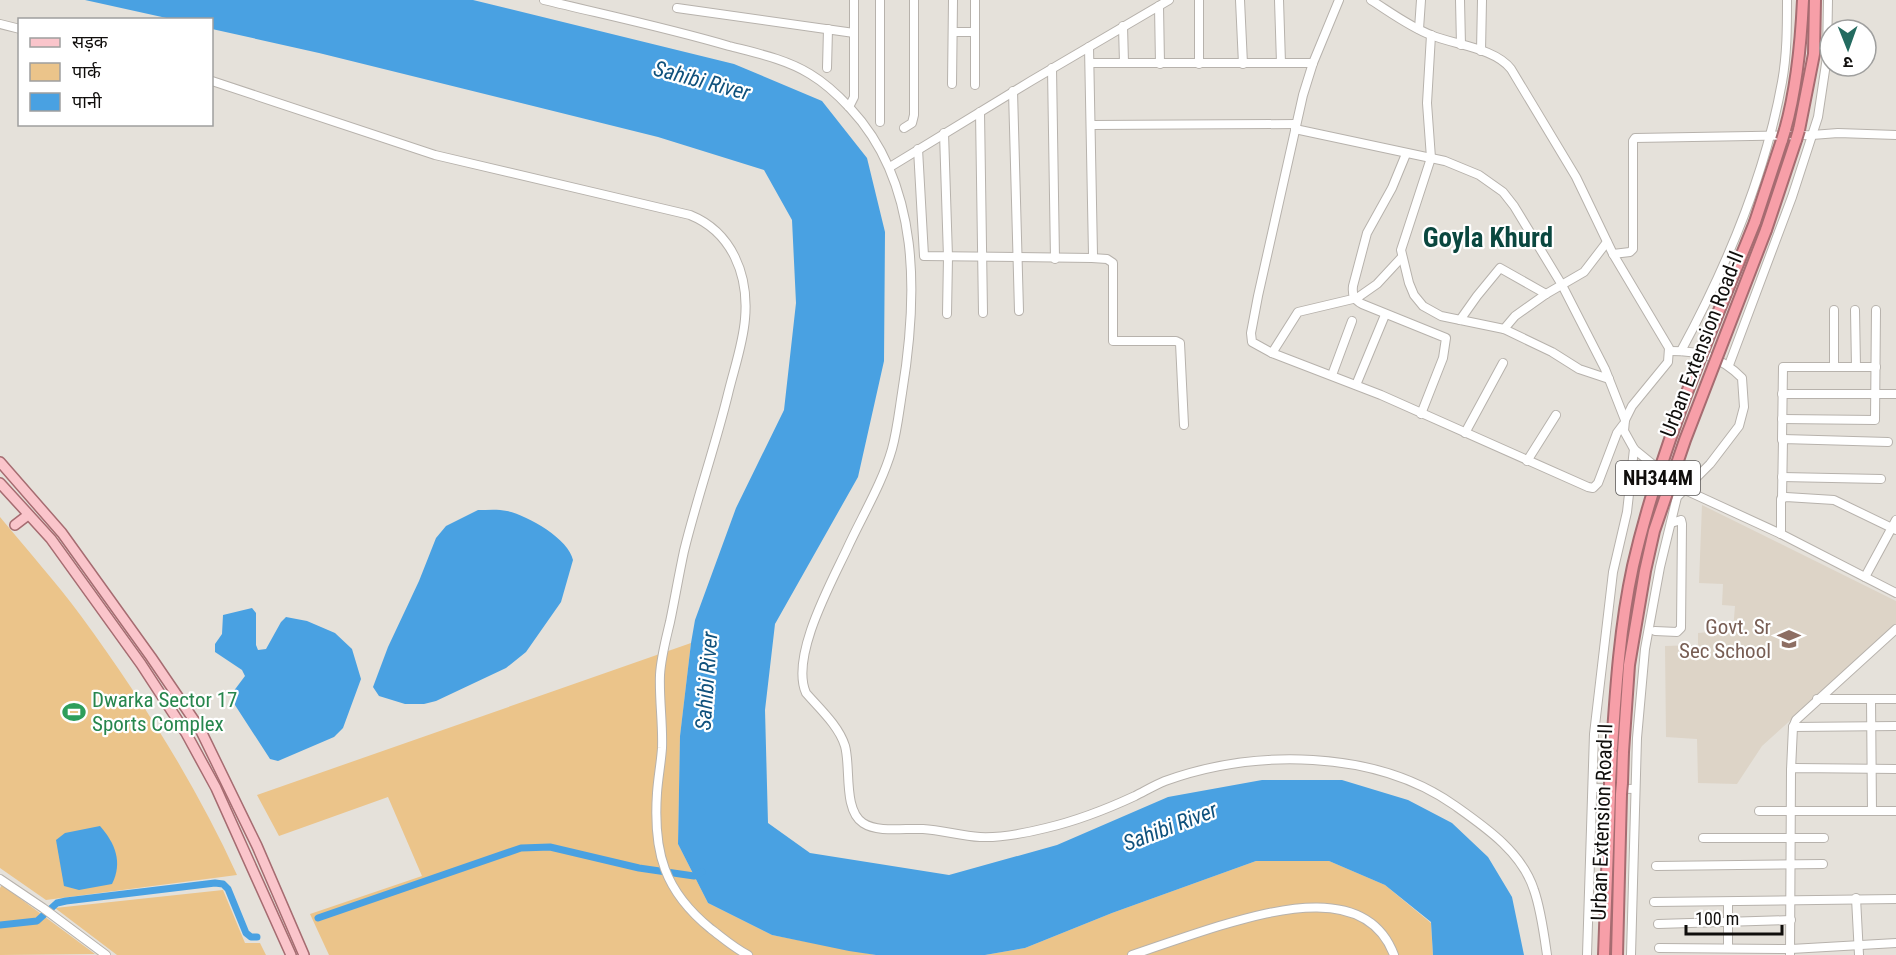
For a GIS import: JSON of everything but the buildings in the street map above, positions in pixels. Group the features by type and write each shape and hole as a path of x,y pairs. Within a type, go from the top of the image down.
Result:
{"highway":[{"name":"Urban Extension Road-II","path":"1617,955 1616,788 1611,748 1617,667 1633,567 1666,451 1755,222 1784,135 1791,111 1800,46 1803,0"},
{"name":"Urban Extension Road-II","path":"1604,955 1616,788 1623,752 1629,665 1645,571 1654,531 1685,440 1766,230 1798,135 1814,54 1815,0"}],"main road":[{"path":"0,462 62,533 200,729 257,846 304,955"},
{"path":"0,483 51,539 141,664 186,733 216,788 291,955"},
{"path":"15,525 28,514"}],"street":[{"path":"544,0 672,29 787,63 818,79 849,107 872,135 890,167 904,212 911,308 909,351 895,437 882,477 823,600 806,646 802,666 806,693 844,742 851,805 857,818 866,825 874,827 920,829 993,837 1060,825 1118,803 1164,782 1232,764 1302,760 1369,768 1400,776 1440,796 1512,852 1528,875 1535,891 1547,955"},
{"path":"849,107 854,97 854,0"},
{"path":"880,0 880,122"},
{"path":"904,128 912,123 914,115 914,0"},
{"path":"952,84 953,0"},
{"path":"975,0 975,85"},
{"path":"890,167 1013,91 1169,0"},
{"path":"1198,0 1199,64"},
{"path":"1240,0 1243,64"},
{"path":"1280,0 1281,63"},
{"path":"1339,0 1313,63 1295,126 1250,336 1252,342 1272,353 1356,385 1593,488 1598,483 1617,434 1632,406 1668,362 1670,351 1664,336 1613,254 1575,177 1511,69 1500,58 1431,35 1371,0"},
{"path":"1419,29 1421,0"},
{"path":"1460,0 1461,45"},
{"path":"1481,51 1482,0"},
{"path":"1681,351 1724,263 1751,195 1770,135 1783,80 1787,38 1787,0"},
{"path":"1729,365 1792,197 1818,117 1827,57 1828,0"},
{"path":"1159,6 1160,63"},
{"path":"677,8 854,33"},
{"path":"0,24 18,28"},
{"path":"1123,26 1124,63"},
{"path":"827,68 828,29"},
{"path":"953,32 975,32"},
{"path":"1431,35 1427,94 1431,158 1404,237 1402,257 1409,283 1419,302 1441,316 1504,329 1552,352 1579,369 1609,379"},
{"path":"1089,46 1092,258"},
{"path":"1090,63 1313,63"},
{"path":"1052,68 1055,259"},
{"path":"213,81 435,155 690,215 715,229 730,247 744,288 744,326 717,442 684,549 662,659 660,678 662,747 657,816 664,869 674,889 687,907 699,918 748,955"},
{"path":"1013,91 1019,311"},
{"path":"980,112 983,313"},
{"path":"1091,125 1295,126 1406,154 1445,161 1479,176 1503,192 1514,206 1562,285 1609,379 1624,422 1624,433 1634,449 1683,489 1781,534 1896,593"},
{"path":"944,133 948,257 947,314"},
{"path":"1613,254 1630,252 1634,249 1633,141 1635,138 1838,133 1896,135"},
{"path":"918,149 923,255 1107,259 1113,263 1113,341 1176,340 1180,343 1184,425"},
{"path":"1355,299 1353,286 1367,233 1392,188 1406,154"},
{"path":"1504,329 1515,316 1586,270 1607,242"},
{"path":"1272,353 1298,312 1355,299 1377,284 1402,257"},
{"path":"1460,320 1500,268 1546,294"},
{"path":"1355,299 1385,315 1446,338 1443,358 1421,414"},
{"path":"1834,310 1834,367"},
{"path":"1855,310 1856,367"},
{"path":"1782,419 1874,420 1876,415 1876,310"},
{"path":"1356,385 1385,315"},
{"path":"1332,375 1352,321"},
{"path":"1631,955 1637,738 1645,649 1660,567 1677,497 1710,464 1738,426 1744,407 1742,378 1729,365 1707,354 1670,351"},
{"path":"1465,433 1503,363"},
{"path":"1781,534 1784,366 1876,368"},
{"path":"1782,394 1896,393"},
{"path":"1527,461 1556,415"},
{"path":"1782,440 1888,442"},
{"path":"1587,955 1594,734 1613,572 1627,512 1634,449"},
{"path":"1782,477 1881,479"},
{"path":"1782,498 1830,498 1894,526 1865,577"},
{"path":"1655,631 1677,632 1681,628 1682,524 1681,520 1671,523"},
{"path":"1790,952 1793,727 1798,718 1817,699 1896,629"},
{"path":"1817,699 1896,699"},
{"path":"1871,699 1872,810"},
{"path":"1793,727 1896,726"},
{"path":"1791,770 1795,768 1896,769"},
{"path":"1593,788 1635,789"},
{"path":"1759,811 1896,811"},
{"path":"1703,838 1824,838"},
{"path":"1656,866 1823,864"},
{"path":"0,879 106,955"},
{"path":"1856,898 1859,955"},
{"path":"1654,902 1896,898"},
{"path":"1728,902 1728,948"},
{"path":"1132,955 1173,940 1280,909 1309,907 1335,909 1355,914 1369,921 1384,934 1394,955"},
{"path":"1658,924 1791,920"},
{"path":"1659,948 1728,948 1790,952 1896,942"}],"shaded area":[{"name":"Govt. Sr Sec School","path":"1702,505 1896,601 1896,625 1762,746 1737,784 1698,783 1697,739 1666,737 1665,646 1698,645 1698,633 1733,630 1735,606 1722,605 1723,584 1699,583"}],"green space":[{"name":"Dwarka Sector 17 Sports Complex","path":"0,517 52,578 125,678 185,774 237,875 46,900 0,868"},
{"path":"691,643 680,736 678,844 708,903 772,935 876,955 329,955 310,914 422,876 388,797 279,836 257,795"},
{"path":"1256,861 1329,861 1385,885 1431,923 1433,955 985,955 1025,948 1112,913"},
{"path":"2,885 95,954 0,955 0,888"},
{"path":"223,890 245,943 260,943 266,955 117,955 55,908"}],"water":[{"name":"Sahibi River","path":"85,0 473,0 734,64 822,101 867,158 885,232 884,361 858,477 775,624 765,710 768,823 810,853 949,875 1057,845 1168,797 1262,780 1342,780 1408,800 1452,823 1488,857 1512,897 1524,955 1433,955 1431,922 1385,885 1329,861 1256,861 1112,913 1025,948 985,955 876,955 849,951 772,935 708,903 678,844 680,736 691,643 695,620 736,508 784,410 796,303 792,220 764,170 658,137 319,53 213,29 213,18 166,18"},
{"path":"478,510 515,513 546,529 564,544 573,560 561,602 526,652 506,668 436,701 424,704 405,704 379,696 373,687 436,538 446,526"},
{"path":"252,608 256,613 258,650 266,649 286,617 307,621 335,633 352,649 361,679 343,728 334,737 278,761 270,759 233,702 233,692 245,676 242,670 215,652 215,644 222,634 223,615"},
{"path":"100,826 110,839 116,853 117,868 112,884 79,890 64,886 56,840 65,833"}],"waterway":[{"path":"318,918 521,848 550,847 639,868 694,876 702,872"},
{"path":"0,925 37,921 57,903 66,901 215,883 223,884 228,889 246,933 251,937 257,937"}],"place":[{"name":"Govt. Sr Sec School","path":"1789,639"},
{"name":"Dwarka Sector 17 Sports Complex","path":"74,712"}],"district":[{"name":"Goyla Khurd","path":"1488,238"}]}
